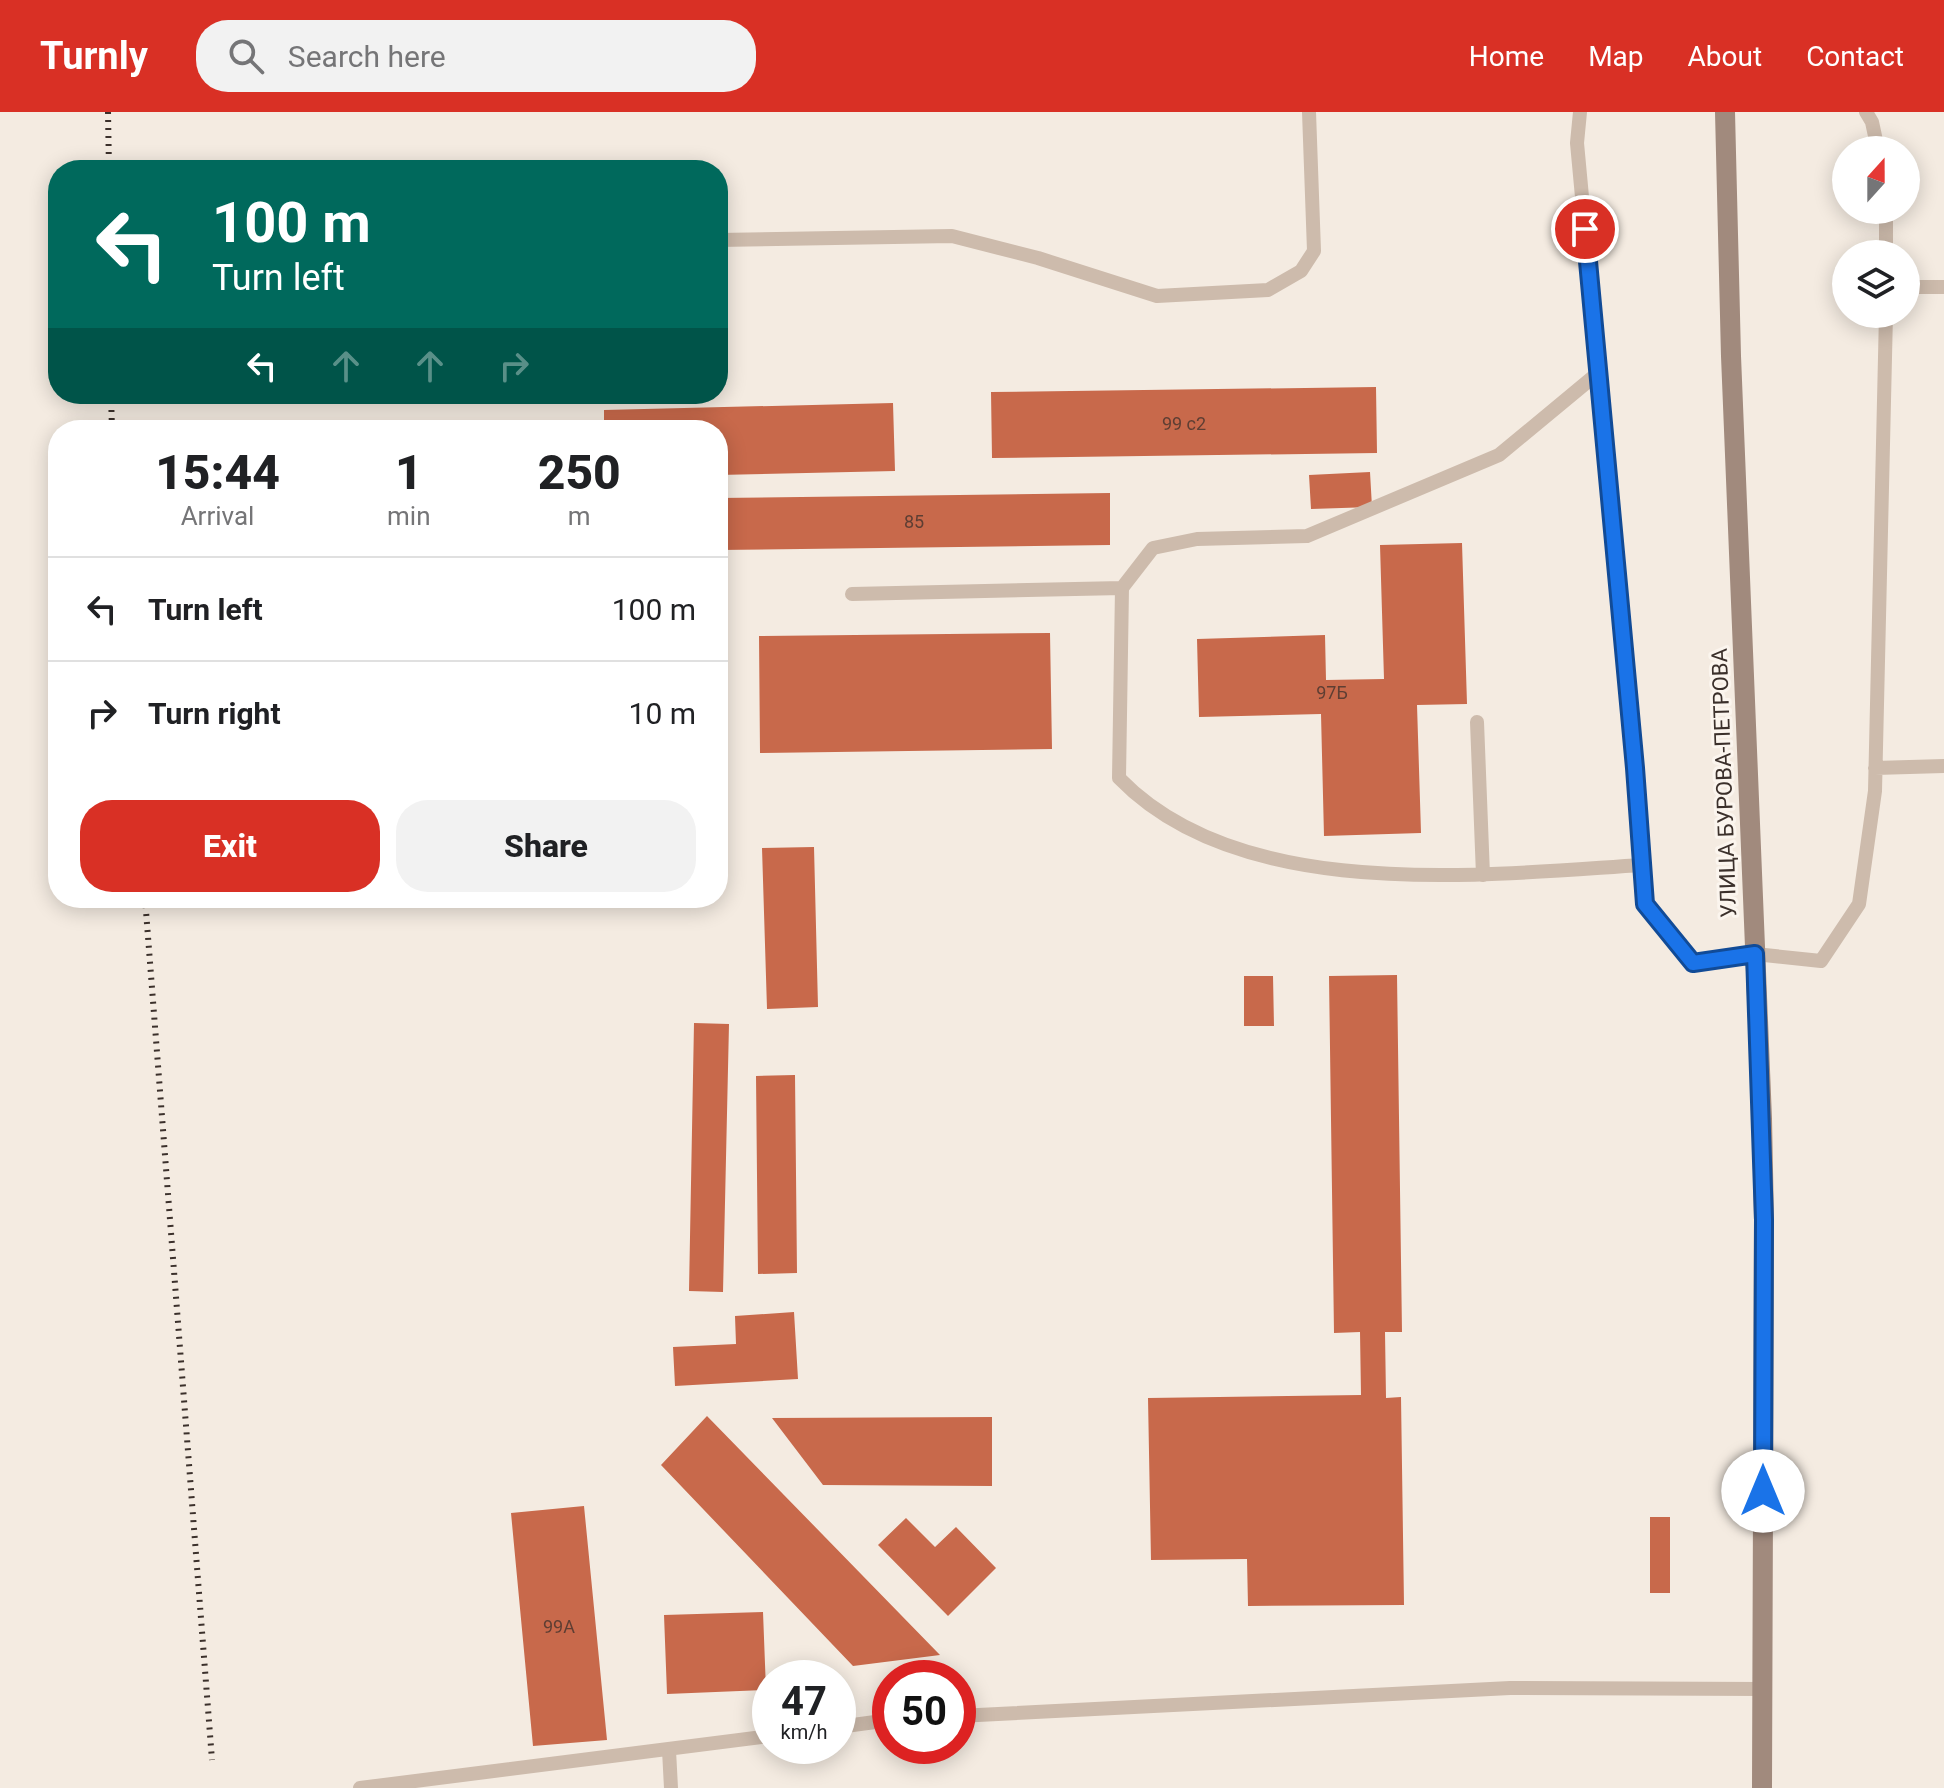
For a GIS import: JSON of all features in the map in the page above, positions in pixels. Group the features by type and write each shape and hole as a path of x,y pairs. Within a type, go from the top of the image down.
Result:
{"main road":[{"name":"УЛИЦА БУРОВА-ПЕТРОВА","path":"1725,112 1731,356 1764,1220 1762,1788"}],"lane":[{"path":"728,240 952,236 1038,258 1157,296 1268,290 1301,271 1314,251 1309,112"},
{"path":"1580,112 1577,143 1645,904 1693,963 1755,954 1821,961 1859,904 1875,791 1886,328"},
{"path":"1866,112 1875,136"},
{"path":"1920,287 1944,287"},
{"path":"1598,373 1499,455 1307,536 1197,539 1153,548 1122,588 1119,778 1142,802 1213,841 1315,869 1451,877 1642,865"},
{"path":"852,594 1122,588"},
{"path":"1477,722 1483,875"},
{"path":"1875,768 1944,766"},
{"path":"976,1715 1510,1688 1763,1689"},
{"path":"360,1788 752,1738"},
{"path":"669,1750 671,1788"}],"building":[{"path":"1376,387 1377,453 992,458 991,392"},
{"path":"893,403 895,471 728,475 728,420 604,420 604,410"},
{"path":"1370,472 1372,507 1311,509 1309,475"},
{"path":"1110,493 1110,545 728,550 728,498"},
{"path":"1462,543 1467,704 1417,705 1421,833 1324,836 1321,714 1199,717 1197,639 1325,635 1326,680 1384,679 1380,545"},
{"path":"1050,633 1052,749 760,753 759,636"},
{"path":"814,847 818,1007 767,1009 762,848"},
{"path":"1397,975 1402,1332 1385,1332 1386,1398 1401,1397 1404,1605 1248,1606 1247,1559 1151,1560 1148,1398 1361,1395 1360,1332 1334,1333 1329,976"},
{"path":"1244,976 1273,976 1274,1026 1244,1026"},
{"path":"694,1023 729,1024 723,1292 689,1291"},
{"path":"795,1075 797,1273 758,1274 756,1076"},
{"path":"794,1312 798,1379 675,1386 673,1347 736,1344 735,1316"},
{"path":"707,1416 940,1655 872,1660 872,1664 856,1666 856,1660 847,1660 661,1465"},
{"path":"992,1417 992,1486 823,1485 772,1418"},
{"path":"584,1506 607,1740 533,1746 511,1513"},
{"path":"1650,1517 1670,1517 1670,1593 1650,1593"},
{"path":"906,1518 935,1547 956,1527 996,1568 948,1616 878,1545"},
{"path":"763,1612 765,1660 752,1660 752,1691 667,1694 664,1615"}],"railway":[{"path":"108,112 109,160"},
{"path":"111,404 112,420"},
{"path":"146,908 212,1760"}],"route":[{"path":"1585,229 1645,904 1693,963 1755,954 1764,1220 1763,1491"}]}
